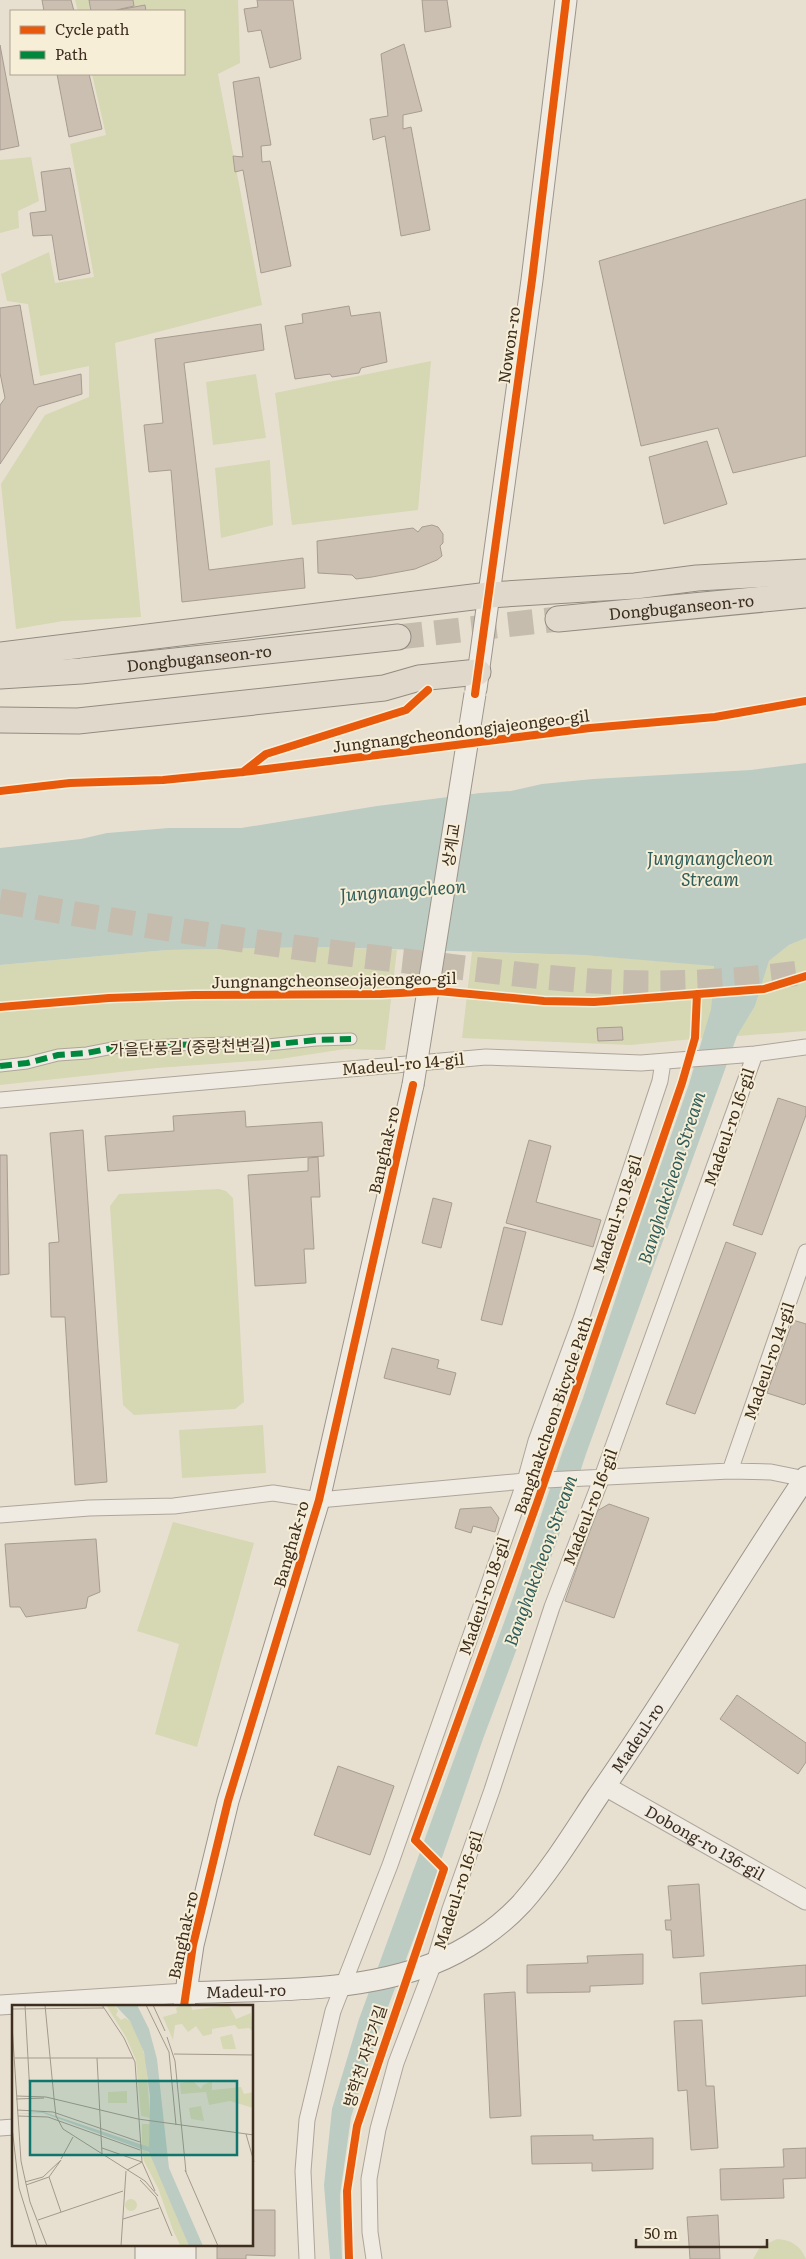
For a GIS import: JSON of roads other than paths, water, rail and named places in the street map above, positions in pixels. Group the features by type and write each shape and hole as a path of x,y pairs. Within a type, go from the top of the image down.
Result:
{"highway":[{"path":"0,654 489,596 635,586 697,578 806,572"},
{"name":"Dongbuganseon-ro","path":"558,619 806,595"},
{"name":"Dongbuganseon-ro","path":"0,676 81,671 398,637"},
{"path":"0,720 78,721 384,688 419,678 477,683"}],"main road":[{"name":"Nowon-ro","path":"477,683 533,270 566,0"},
{"name":"상계교","path":"413,1085 477,683"},
{"name":"Banghak-ro","path":"185,2000 193,1945 228,1801 319,1500 413,1085"},
{"name":"Madeul-ro","path":"185,2000 364,1983 428,1965 468,1946 492,1930 521,1903 545,1873 605,1786 805,1478"},
{"path":"146,2246 146,2259"},
{"path":"166,2246 166,2259"},
{"path":"185,2246 185,2259"},
{"path":"197,2246 197,2259"}],"street":[{"name":"가을단풍길 (중랑천변길)","path":"0,1066 27,1063 58,1055 118,1047 228,1044 268,1045 316,1040 351,1039"},
{"name":"Madeul-ro 14-gil","path":"0,1100 486,1057 663,1062 806,1047"},
{"name":"Madeul-ro 16-gil","path":"428,1965 492,1790 552,1607 750,1054"},
{"name":"Madeul-ro 18-gil","path":"342,1986 361,1944 531,1480 536,1441 581,1319 646,1127 660,1081 663,1062"},
{"name":"Madeul-ro 14-gil","path":"730,1471 806,1252"},
{"name":"Madeul-ro","path":"598,1478 730,1471 771,1472 805,1478"},
{"name":"Banghak-ro","path":"0,1514 89,1508 174,1506 272,1493 319,1500 531,1480 598,1478"},
{"name":"Dobong-ro 136-gil","path":"605,1786 806,1900"},
{"path":"374,2259 370,2232 369,2179 378,2128 396,2063 428,1965"},
{"path":"308,2259 303,2171 307,2120 342,1986"},
{"name":"Madeul-ro","path":"0,2004 185,2000"}],"water":[{"name":"Jungnangcheon Stream","path":"806,763 806,938 789,945 769,961 755,1006 737,1036 586,1454 555,1547 483,1739 417,1930 380,2028 351,2117 340,2195 342,2259 330,2259 324,2185 332,2109 359,2019 514,1595 689,1084 711,1009 714,966 583,955 319,947 167,950 0,965 0,848 81,839 107,833 169,828 241,828 377,806 511,791 542,784 593,779 751,770"}],"tunnel":[{"path":"398,637 558,619"},
{"path":"0,901 269,944 560,978 606,982 663,983 749,979 806,972"}],"water label":[{"name":"Jungnangcheon","path":"403,891"},
{"name":"Banghakcheon Stream","path":"672,1178"},
{"name":"Banghakcheon Stream","path":"541,1561"}]}
